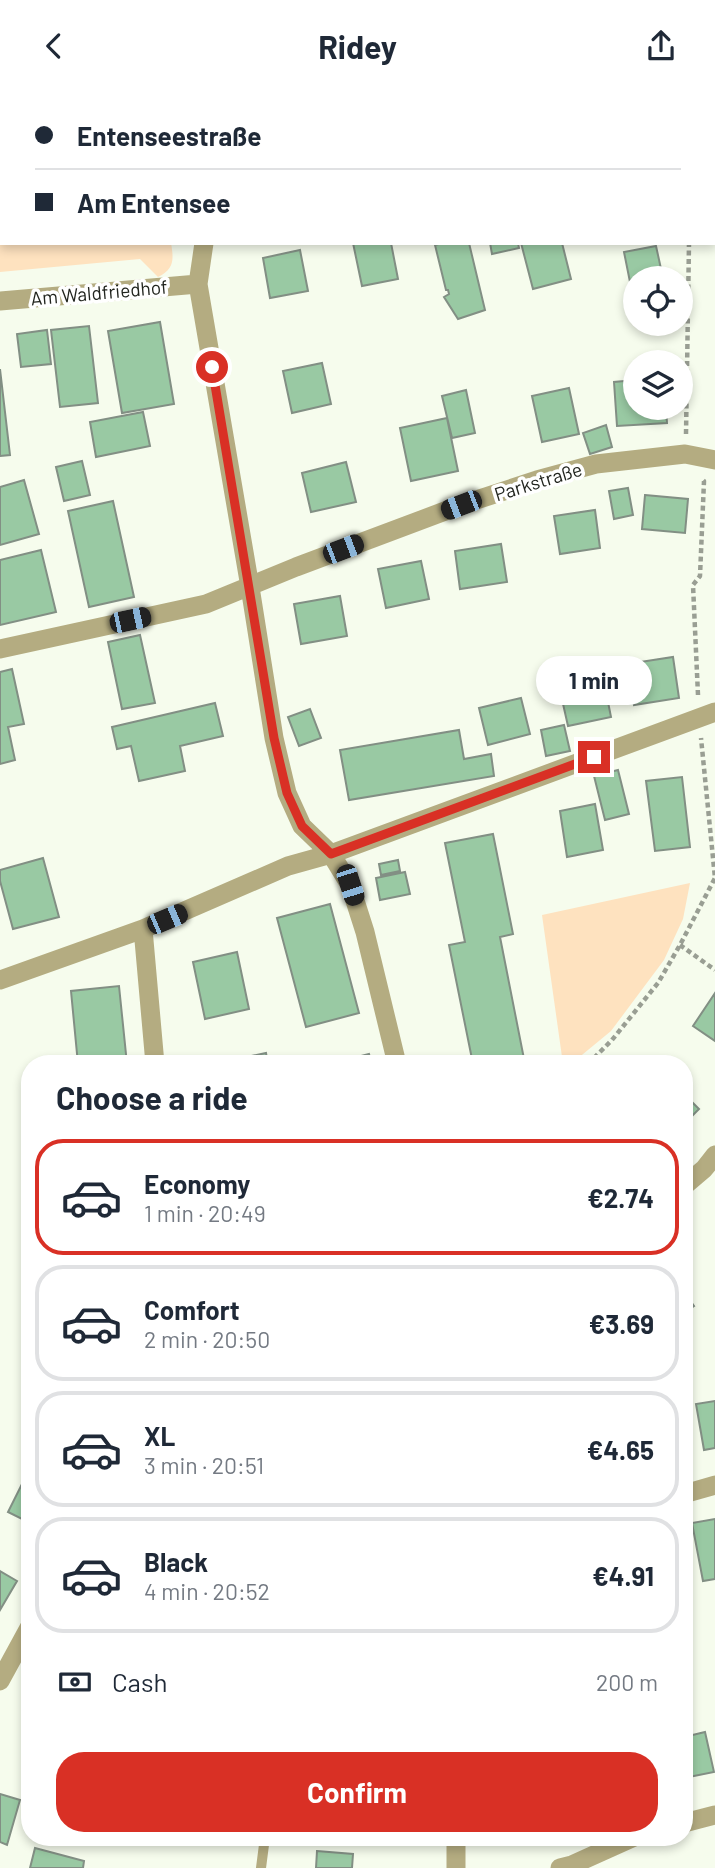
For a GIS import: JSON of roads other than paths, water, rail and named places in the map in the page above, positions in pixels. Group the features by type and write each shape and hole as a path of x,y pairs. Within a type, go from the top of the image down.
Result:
{"street":[{"path":"204,245 198,284 274,738 287,793 302,826 331,854 350,885 365,932 395,1055"},
{"name":"Am Waldfriedhof","path":"0,301 198,284"},
{"name":"Parkstraße","path":"0,649 206,604 461,505 584,467 685,454 715,460"},
{"path":"0,980 143,929 288,866 331,854 707,715"},
{"path":"143,929 154,1055"},
{"path":"693,1178 715,1156"},
{"path":"693,1492 715,1485"},
{"path":"0,1681 21,1642"},
{"path":"693,1821 715,1815"},
{"path":"456,1846 456,1868"},
{"path":"561,1868 614,1846"}],"lane":[{"path":"261,1868 264,1846"}]}
